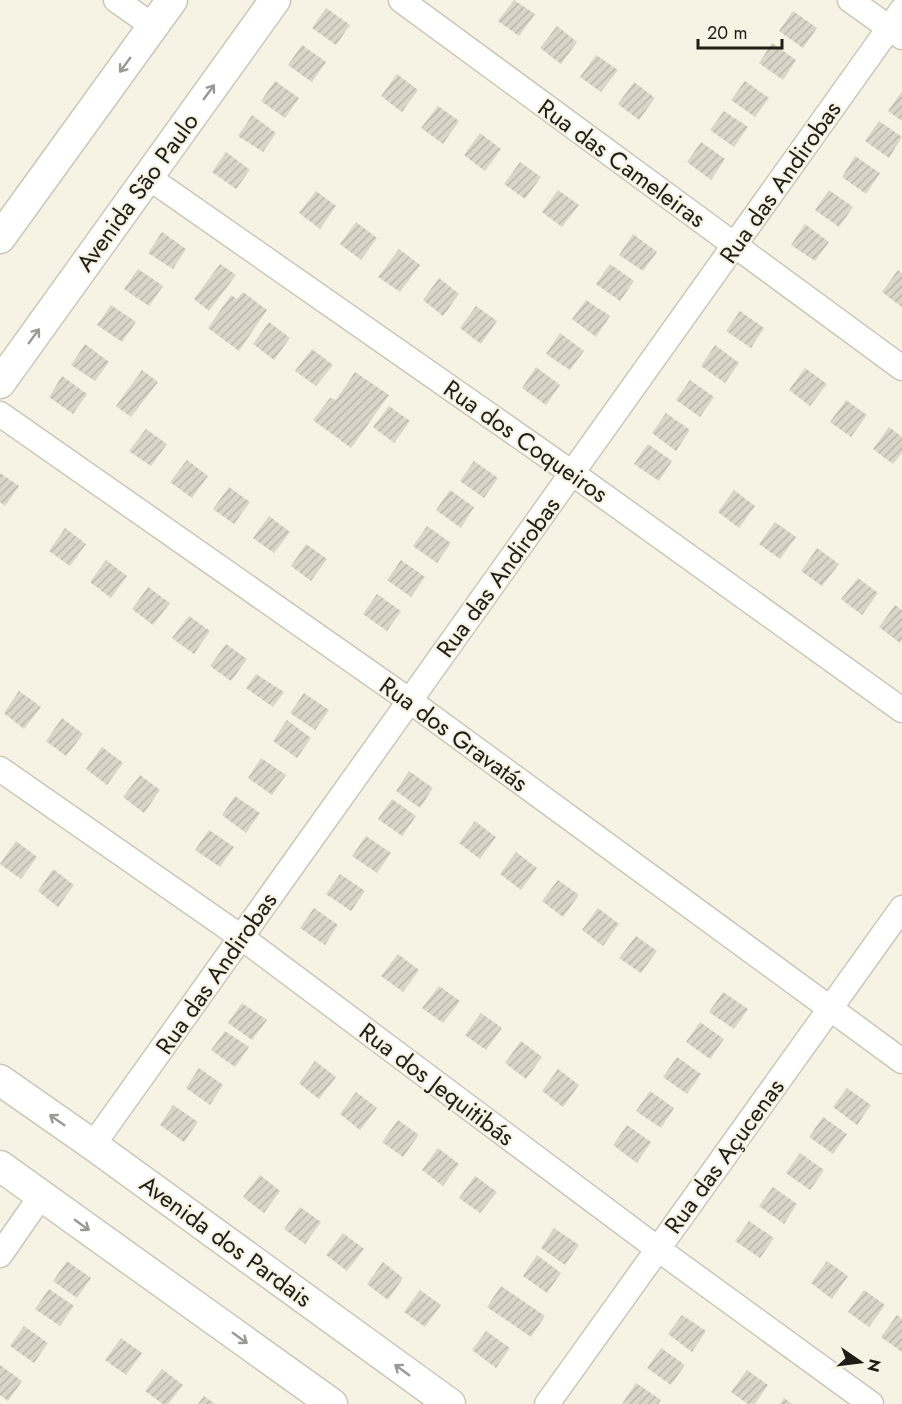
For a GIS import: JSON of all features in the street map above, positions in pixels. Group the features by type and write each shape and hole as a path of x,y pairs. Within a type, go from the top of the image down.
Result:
{"street":[{"path":"116,0 153,26"},
{"path":"0,238 172,0"},
{"name":"Avenida São Paulo","path":"0,383 275,0"},
{"name":"Rua das Cameleiras","path":"400,0 902,368"},
{"path":"850,0 898,25"},
{"name":"Rua das Andirobas","path":"93,1145 734,246 898,25"},
{"name":"Rua dos Coqueiros","path":"148,177 572,472 902,710"},
{"name":"Rua dos Gravatás","path":"0,414 410,700 902,1061"},
{"name":"Rua dos Jequitibás","path":"0,769 241,937 658,1249 871,1404"},
{"name":"Rua das Açucenas","path":"547,1404 902,908"},
{"name":"Avenida dos Pardais","path":"0,1080 450,1404"},
{"path":"0,1166 332,1404"},
{"path":"0,1255 41,1196"}],"building":[{"path":"514,0 535,14 519,36 498,21"},
{"path":"326,8 350,25 336,45 312,28"},
{"path":"793,11 817,28 803,48 779,31"},
{"path":"557,26 577,42 561,64 540,48"},
{"path":"772,43 796,60 783,80 759,63"},
{"path":"302,45 326,62 312,82 288,65"},
{"path":"596,55 618,70 601,92 580,77"},
{"path":"397,74 418,90 402,112 381,96"},
{"path":"275,81 299,98 285,118 261,101"},
{"path":"745,81 769,98 755,117 731,100"},
{"path":"634,82 655,98 639,120 618,104"},
{"path":"902,91 902,121 888,111"},
{"path":"438,106 459,121 443,144 421,128"},
{"path":"724,111 748,127 734,147 710,130"},
{"path":"252,115 276,133 263,152 238,136"},
{"path":"879,121 902,137 889,158 865,141"},
{"path":"480,133 501,149 485,171 464,155"},
{"path":"701,142 725,159 711,180 687,162"},
{"path":"226,152 250,170 236,189 212,172"},
{"path":"855,156 880,173 866,194 842,177"},
{"path":"520,162 541,177 525,199 504,184"},
{"path":"558,190 579,205 562,227 542,212"},
{"path":"829,190 853,207 839,227 815,210"},
{"path":"316,191 336,206 320,229 299,213"},
{"path":"356,222 377,238 361,260 340,244"},
{"path":"805,224 829,242 815,261 791,245"},
{"path":"162,232 186,249 173,269 148,253"},
{"path":"633,234 657,252 643,271 619,255"},
{"path":"399,249 420,265 400,292 378,277"},
{"path":"220,264 236,275 209,311 194,299"},
{"path":"610,264 634,281 620,301 596,284"},
{"path":"138,269 163,286 149,306 124,289"},
{"path":"898,270 902,273 902,307 882,292"},
{"path":"439,278 459,294 443,316 423,300"},
{"path":"243,292 267,310 239,351 208,328 231,295 237,299"},
{"path":"586,300 610,316 596,337 572,319"},
{"path":"111,305 136,322 122,342 97,325"},
{"path":"476,306 497,321 481,344 460,328"},
{"path":"740,311 764,328 751,348 726,331"},
{"path":"269,322 290,338 274,360 253,344"},
{"path":"560,333 584,351 570,370 546,354"},
{"path":"85,344 109,362 95,381 71,365"},
{"path":"715,345 739,363 725,383 701,366"},
{"path":"312,349 333,365 316,386 295,371"},
{"path":"536,367 560,385 546,405 522,388"},
{"path":"805,368 827,384 810,406 789,390"},
{"path":"142,370 158,382 131,417 116,406"},
{"path":"355,372 389,395 351,448 313,420 330,398 336,400"},
{"path":"62,376 87,394 73,414 49,397"},
{"path":"690,380 714,397 700,417 676,400"},
{"path":"846,400 867,415 851,437 830,422"},
{"path":"389,406 410,421 394,443 373,427"},
{"path":"666,413 690,430 676,451 652,433"},
{"path":"889,427 902,437 902,453 893,464 873,449"},
{"path":"146,429 167,444 151,466 129,451"},
{"path":"648,444 672,461 659,481 634,464"},
{"path":"187,460 208,476 192,498 170,482"},
{"path":"474,461 498,478 484,498 460,481"},
{"path":"0,473 19,486 5,506 0,502"},
{"path":"229,487 250,502 234,524 213,509"},
{"path":"450,490 474,507 461,528 436,510"},
{"path":"734,490 755,506 739,528 718,512"},
{"path":"269,516 290,532 274,553 253,538"},
{"path":"775,522 796,537 780,559 759,544"},
{"path":"427,526 451,543 437,563 413,546"},
{"path":"65,528 86,544 70,566 49,551"},
{"path":"306,544 327,559 311,581 291,566"},
{"path":"817,548 839,564 822,586 801,571"},
{"path":"106,560 127,576 111,598 90,582"},
{"path":"401,560 425,577 411,597 387,580"},
{"path":"858,578 878,593 862,615 841,599"},
{"path":"148,587 170,603 153,625 132,609"},
{"path":"377,594 401,611 387,631 363,614"},
{"path":"895,605 902,610 902,640 900,643 879,627"},
{"path":"189,616 210,631 194,654 172,638"},
{"path":"226,644 247,659 231,681 210,666"},
{"path":"256,674 284,692 273,707 246,688"},
{"path":"19,691 41,707 24,729 4,713"},
{"path":"304,693 329,710 315,730 290,713"},
{"path":"62,718 83,734 66,756 46,741"},
{"path":"287,720 311,738 297,758 273,741"},
{"path":"102,747 123,763 107,785 86,769"},
{"path":"261,758 286,775 272,795 248,778"},
{"path":"409,771 433,788 420,808 396,791"},
{"path":"140,775 160,790 144,813 123,797"},
{"path":"235,796 260,813 246,833 222,815"},
{"path":"392,799 416,816 402,836 378,819"},
{"path":"475,821 496,837 480,859 459,843"},
{"path":"209,830 234,847 220,867 195,850"},
{"path":"366,836 391,853 377,873 352,856"},
{"path":"16,841 37,857 21,879 0,864"},
{"path":"516,852 537,868 521,890 500,874"},
{"path":"53,869 74,885 58,907 38,891"},
{"path":"340,874 365,891 351,911 326,894"},
{"path":"558,880 579,895 563,917 542,901"},
{"path":"314,908 338,925 325,945 300,928"},
{"path":"598,908 619,924 603,946 582,930"},
{"path":"636,936 657,951 641,973 619,958"},
{"path":"398,954 419,970 403,992 381,976"},
{"path":"439,986 460,1001 443,1023 422,1008"},
{"path":"723,992 748,1009 734,1029 709,1012"},
{"path":"242,1003 267,1020 252,1040 228,1023"},
{"path":"481,1013 502,1028 486,1050 465,1035"},
{"path":"700,1022 724,1039 710,1059 686,1042"},
{"path":"225,1031 249,1047 235,1067 211,1050"},
{"path":"521,1041 542,1057 526,1079 505,1063"},
{"path":"677,1057 701,1074 687,1094 663,1077"},
{"path":"315,1061 336,1077 319,1099 299,1083"},
{"path":"199,1068 223,1085 210,1105 186,1088"},
{"path":"558,1069 579,1085 563,1107 542,1091"},
{"path":"847,1088 871,1105 857,1125 833,1107"},
{"path":"650,1091 674,1108 661,1128 636,1111"},
{"path":"356,1092 377,1108 360,1130 340,1114"},
{"path":"173,1105 198,1122 184,1142 160,1125"},
{"path":"823,1117 847,1134 833,1154 809,1137"},
{"path":"398,1120 419,1135 403,1157 382,1142"},
{"path":"627,1125 651,1142 637,1163 613,1145"},
{"path":"438,1148 459,1164 443,1186 422,1170"},
{"path":"800,1153 824,1170 810,1190 786,1173"},
{"path":"260,1175 280,1191 264,1213 243,1197"},
{"path":"475,1176 497,1192 480,1213 459,1198"},
{"path":"773,1187 797,1204 784,1224 759,1206"},
{"path":"300,1207 321,1222 305,1244 284,1229"},
{"path":"749,1221 774,1238 760,1258 735,1241"},
{"path":"554,1228 579,1245 565,1265 541,1248"},
{"path":"343,1233 364,1249 347,1271 326,1255"},
{"path":"537,1255 561,1273 547,1293 523,1276"},
{"path":"67,1261 91,1278 77,1298 53,1281"},
{"path":"827,1261 848,1276 832,1299 811,1283"},
{"path":"383,1262 403,1278 388,1300 367,1284"},
{"path":"501,1286 545,1316 531,1337 487,1307"},
{"path":"49,1289 74,1306 60,1326 35,1309"},
{"path":"420,1290 441,1305 425,1327 404,1312"},
{"path":"864,1290 885,1305 869,1327 848,1312"},
{"path":"682,1315 706,1331 692,1352 668,1334"},
{"path":"897,1315 902,1319 902,1352 881,1337"},
{"path":"24,1326 48,1343 34,1363 10,1346"},
{"path":"486,1331 510,1348 496,1368 472,1350"},
{"path":"121,1338 142,1353 126,1375 105,1360"},
{"path":"661,1348 685,1365 671,1385 647,1368"},
{"path":"0,1365 22,1381 8,1401 0,1395"},
{"path":"162,1369 183,1385 168,1404 163,1404 145,1391"},
{"path":"747,1370 768,1385 755,1404 748,1404 731,1392"},
{"path":"636,1383 661,1400 658,1404 622,1404"},
{"path":"204,1396 215,1404 198,1404"},
{"path":"784,1398 792,1404 780,1404"}]}
